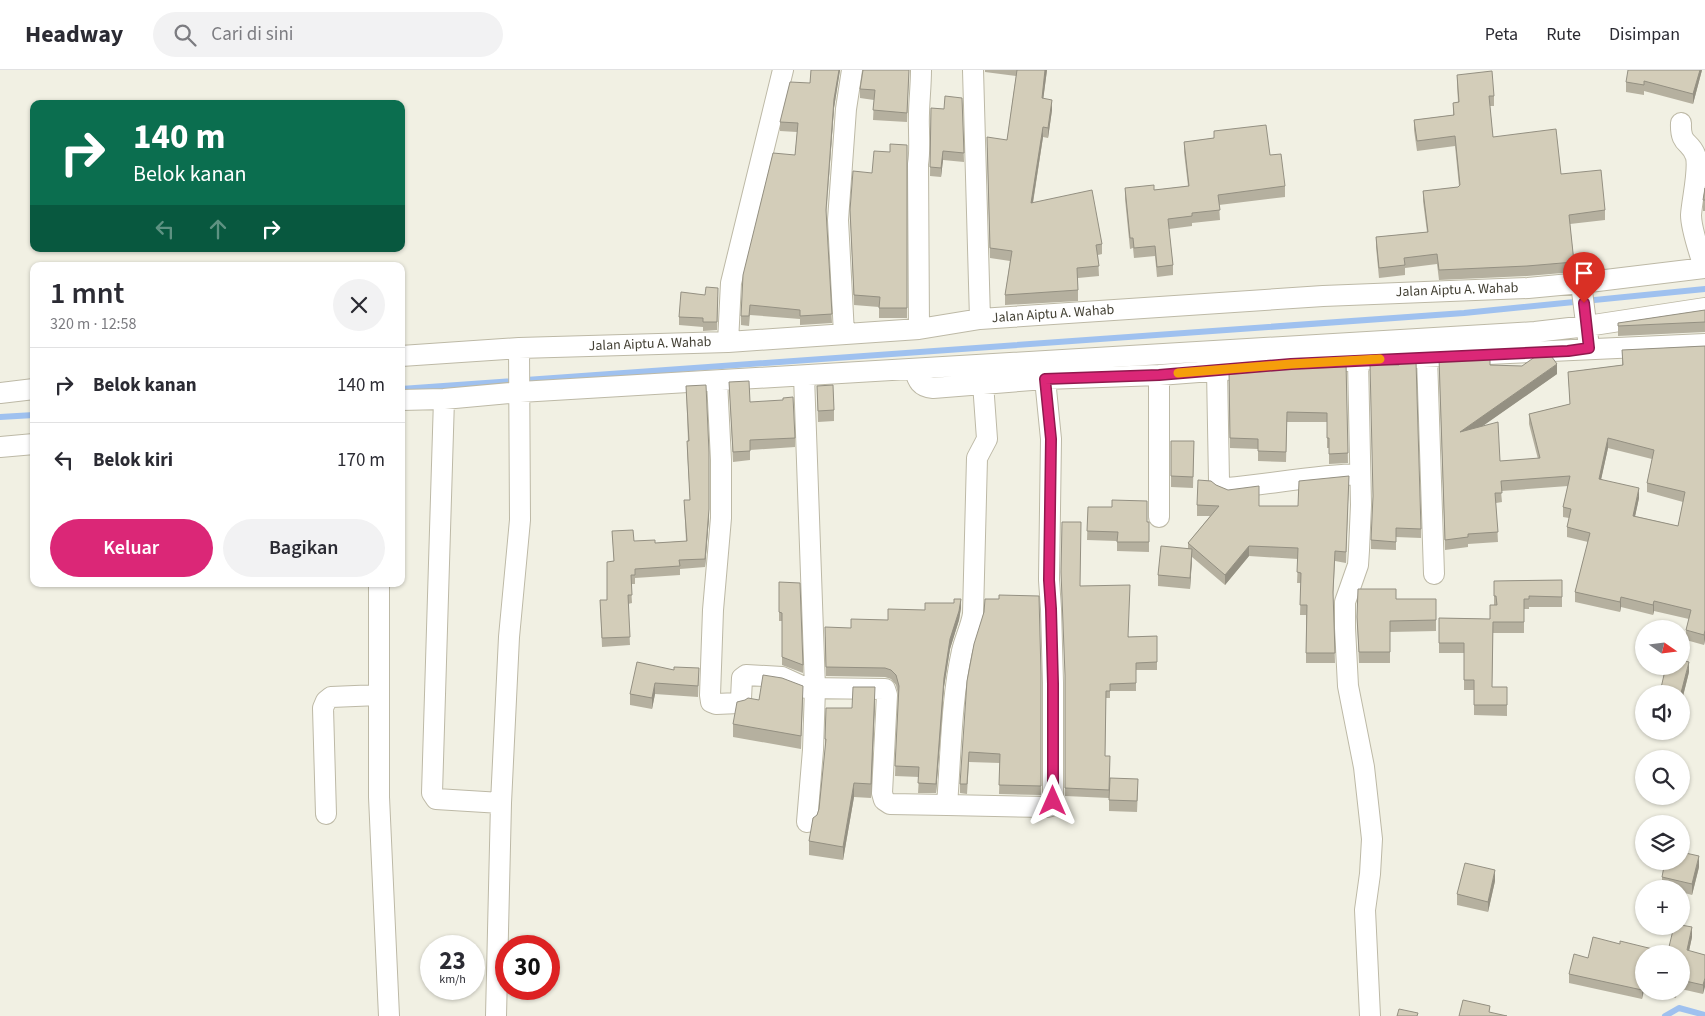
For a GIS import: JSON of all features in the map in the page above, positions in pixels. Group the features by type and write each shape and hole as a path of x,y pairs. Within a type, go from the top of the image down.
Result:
{"street":[{"path":"728,342 731,283 783,70"},
{"path":"844,334 838,220 846,110 852,70"},
{"path":"920,329 918,164 922,94 921,70"},
{"path":"973,70 980,319"},
{"path":"1681,123 1683,139 1692,149 1696,159 1691,216 1704,268"},
{"name":"Jalan Aiptu A. Wahab","path":"405,356 728,342 920,329 980,319 1322,296 1582,286 1704,268"},
{"path":"1582,286 1589,348"},
{"path":"405,400 444,399 520,388 717,381 1535,332 1586,322 1705,308"},
{"path":"914,369 918,382 927,388 1045,379 1159,375 1358,360 1705,344"},
{"path":"496,1016 501,803 509,637 520,520 519,351"},
{"path":"1427,357 1434,574"},
{"path":"1358,360 1359,559 1346,595 1345,608 1348,686 1364,767 1372,839 1365,910 1370,1016"},
{"path":"1217,370 1219,481 1221,485 1227,488 1266,485 1320,476 1360,474"},
{"path":"1159,375 1159,516"},
{"path":"804,376 815,688 808,822"},
{"path":"717,381 721,518 712,620 710,698 713,703 739,703 741,699 742,678 746,675 782,677 803,688 885,689 882,793 884,800 890,804 1048,807 1051,806 1053,801 1053,684 1049,580 1051,439 1045,379"},
{"path":"947,805 962,649 971,627 973,614 977,458 987,439 983,384"},
{"path":"0,393 30,389"},
{"path":"444,399 432,793 436,799 501,803"},
{"path":"0,447 30,444"},
{"path":"379,587 379,798 389,1016"},
{"path":"326,814 323,708 326,701 331,697 379,695"}],"building":[{"path":"811,70 839,70 834,99 826,210 832,314 800,316 800,310 750,305 749,316 741,316 743,275 773,153 795,155 798,123 780,122 790,82 810,83"},
{"path":"863,70 909,70 907,113 873,110 875,90 860,89"},
{"path":"1017,70 1045,70 1042,98 1052,100 1048,128 1043,127 1031,203 1092,190 1102,244 1096,245 1099,266 1077,268 1078,290 1005,295 1012,251 990,248 987,137 1007,140"},
{"path":"1628,70 1700,70 1693,94 1644,81 1644,85 1626,82"},
{"path":"1492,71 1494,96 1489,96 1493,137 1556,129 1561,174 1601,170 1605,210 1569,215 1574,262 1439,270 1437,254 1404,258 1405,265 1379,268 1376,237 1428,232 1423,191 1458,187 1460,185 1455,136 1417,141 1414,120 1454,115 1453,103 1459,102 1457,75"},
{"path":"945,96 962,98 964,153 943,151 941,168 930,167 931,108 944,109"},
{"path":"1266,125 1270,155 1281,154 1285,186 1218,195 1220,210 1192,213 1192,216 1168,219 1173,265 1157,267 1155,246 1134,248 1133,238 1130,238 1125,188 1154,185 1154,190 1189,186 1184,142 1214,138 1214,131"},
{"path":"890,144 907,145 907,308 879,308 880,297 854,295 850,210 853,171 872,173 874,151 890,152"},
{"path":"706,287 718,288 717,322 703,322 703,318 679,317 681,292 705,295"},
{"path":"1705,310 1705,322 1618,326 1618,323"},
{"path":"1705,346 1704,635 1690,631 1688,620 1691,610 1654,601 1653,605 1621,597 1620,602 1575,592 1590,533 1567,527 1571,509 1563,507 1570,476 1501,481 1502,493 1495,493 1498,532 1468,534 1468,537 1445,540 1439,358 1490,356 1490,365 1522,366 1539,354 1549,353 1557,364 1460,432 1498,422 1500,461 1540,458 1529,414 1570,404 1568,372 1623,365 1622,350","holes":["1608,438 1654,450 1647,483 1685,492 1678,526 1633,516 1639,488 1599,479"]},
{"path":"1416,361 1421,529 1396,528 1396,542 1371,540 1373,496 1370,364 1399,365 1399,362"},
{"path":"1346,363 1348,453 1329,454 1327,413 1287,412 1286,452 1258,451 1258,439 1230,438 1229,372"},
{"path":"749,381 750,402 783,400 783,398 793,397 795,438 750,440 750,451 733,452 729,382"},
{"path":"706,385 709,509 705,559 679,560 680,566 635,569 635,575 631,575 632,595 628,595 630,637 602,638 600,600 607,600 607,562 614,561 612,531 633,530 634,541 655,540 655,543 687,541 684,500 690,500 686,386"},
{"path":"833,385 834,410 818,411 817,386"},
{"path":"1171,441 1194,441 1193,477 1171,476"},
{"path":"1349,476 1346,552 1335,551 1333,592 1335,653 1306,653 1307,605 1300,605 1301,573 1297,572 1298,548 1249,546 1225,575 1188,543 1219,506 1197,505 1198,480 1211,481 1228,490 1259,486 1259,506 1298,506 1299,481"},
{"path":"1112,500 1147,501 1149,542 1117,542 1118,532 1087,531 1088,507 1112,507"},
{"path":"1062,522 1081,522 1080,586 1130,585 1128,637 1157,636 1157,662 1136,663 1136,683 1110,684 1110,691 1106,691 1105,756 1110,756 1109,790 1065,788 1065,675 1061,572"},
{"path":"1161,546 1192,549 1190,578 1158,575"},
{"path":"1562,580 1562,597 1529,596 1529,599 1524,599 1524,622 1493,622 1492,687 1507,687 1507,705 1474,705 1474,680 1464,680 1464,643 1439,643 1439,618 1490,619 1490,605 1497,605 1496,596 1494,596 1494,581"},
{"path":"779,582 800,583 803,665 782,657 782,613 779,612"},
{"path":"1358,589 1396,589 1396,599 1436,599 1436,620 1390,621 1390,652 1359,652"},
{"path":"999,595 1039,596 1041,786 999,785 1000,754 969,752 967,784 960,784 967,681 974,644 984,612 985,599 999,599"},
{"path":"954,599 961,599 950,639 944,678 936,784 918,783 919,767 895,766 899,686 896,675 891,670 885,668 826,667 825,627 851,628 851,619 888,620 888,609 925,610 925,603 954,603"},
{"path":"637,662 674,670 674,667 699,668 698,686 655,683 652,698 630,694"},
{"path":"763,675 782,678 803,686 801,736 733,724 737,702 748,698 759,700"},
{"path":"1664,675 1686,675 1683,685 1662,685"},
{"path":"853,687 875,687 871,784 854,783 843,847 809,841 813,818 817,815 819,809 826,739 826,708 852,708"},
{"path":"1110,778 1138,779 1137,801 1109,800"},
{"path":"1690,854 1699,856 1692,884 1690,884 1690,880 1675,880 1662,877 1663,870 1690,870"},
{"path":"1465,863 1495,870 1488,902 1457,894"},
{"path":"1690,927 1692,927 1688,945 1669,945 1672,935 1690,935"},
{"path":"1593,937 1620,944 1620,941 1636,945 1635,988 1569,974 1574,954 1588,958"},
{"path":"1690,951 1705,955 1705,978 1703,985 1690,982"},
{"path":"1463,1000 1490,1006 1489,1012 1507,1016 1459,1016"},
{"path":"1399,1009 1418,1013 1417,1016 1397,1016"}],"waterway":[{"path":"405,389 1464,313 1705,289"},
{"path":"0,417 30,415"},
{"path":"1665,1016 1679,1008 1705,1015"}],"slow traffic":[{"path":"1178,373 1380,359"}],"route":[{"path":"1053,801 1053,684 1049,580 1051,439 1045,379 1159,375 1358,360 1568,351 1589,348 1584,303"}]}
